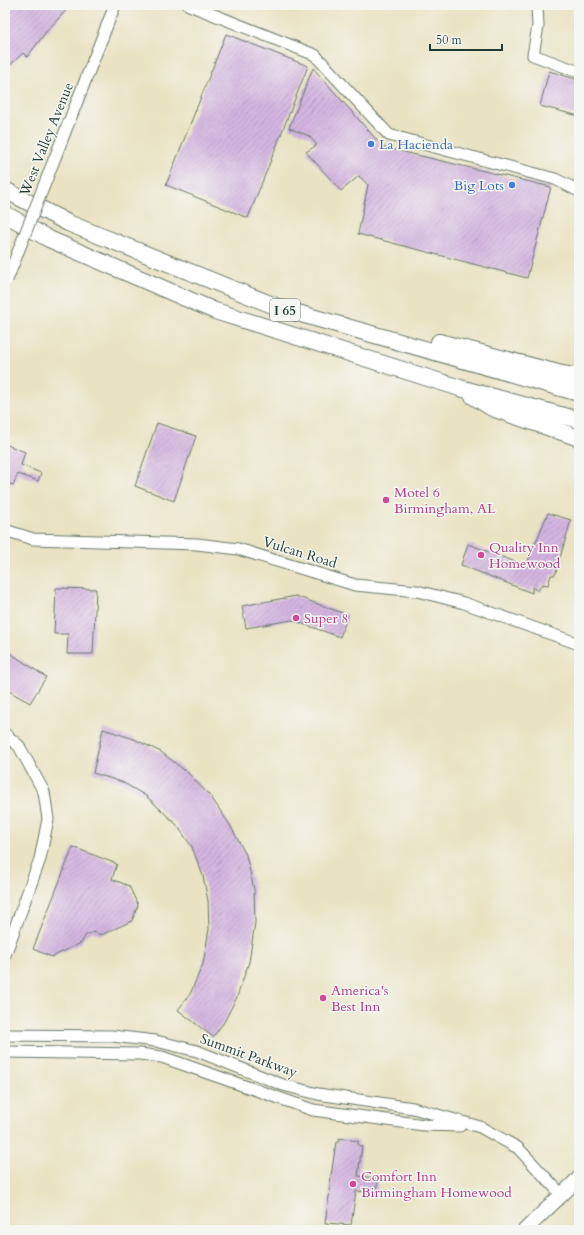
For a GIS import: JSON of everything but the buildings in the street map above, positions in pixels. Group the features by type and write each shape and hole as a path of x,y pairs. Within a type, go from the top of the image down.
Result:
{"highway":[{"name":"I 65","path":"5,190 68,224 280,308 579,393"},
{"name":"I 65","path":"5,214 49,239 215,310 460,388 579,420"},
{"path":"280,308 333,315 558,373 579,377"},
{"path":"460,388 492,408 579,438"}],"main road":[{"path":"525,1230 579,1178"}],"street":[{"name":"West Valley Avenue","path":"6,282 115,5"},
{"path":"189,5 315,54 389,135 555,179 576,190 579,184"},
{"path":"537,5 538,26 533,55 579,72"},
{"name":"Vulcan Road","path":"5,530 33,539 197,544 238,549 356,585 417,591 464,603 579,644"},
{"path":"5,734 19,746 44,792 48,819 40,858 5,955"},
{"name":"Summit Parkway","path":"5,1035 112,1036 156,1041 196,1051 283,1085 318,1094 413,1108 480,1127 518,1148 561,1194"},
{"name":"Summit Parkway","path":"5,1052 140,1054 162,1057 313,1110 424,1125 480,1127"}],"place":[{"name":"La Hacienda","path":"371,144"},
{"name":"Big Lots","path":"512,185"},
{"name":"Motel 6 Birmingham, AL","path":"386,500"},
{"name":"Quality Inn Homewood","path":"481,555"},
{"name":"Super 8","path":"296,618"},
{"name":"America's Best Inn","path":"323,998"},
{"name":"Comfort Inn Birmingham Homewood","path":"353,1184"}]}
